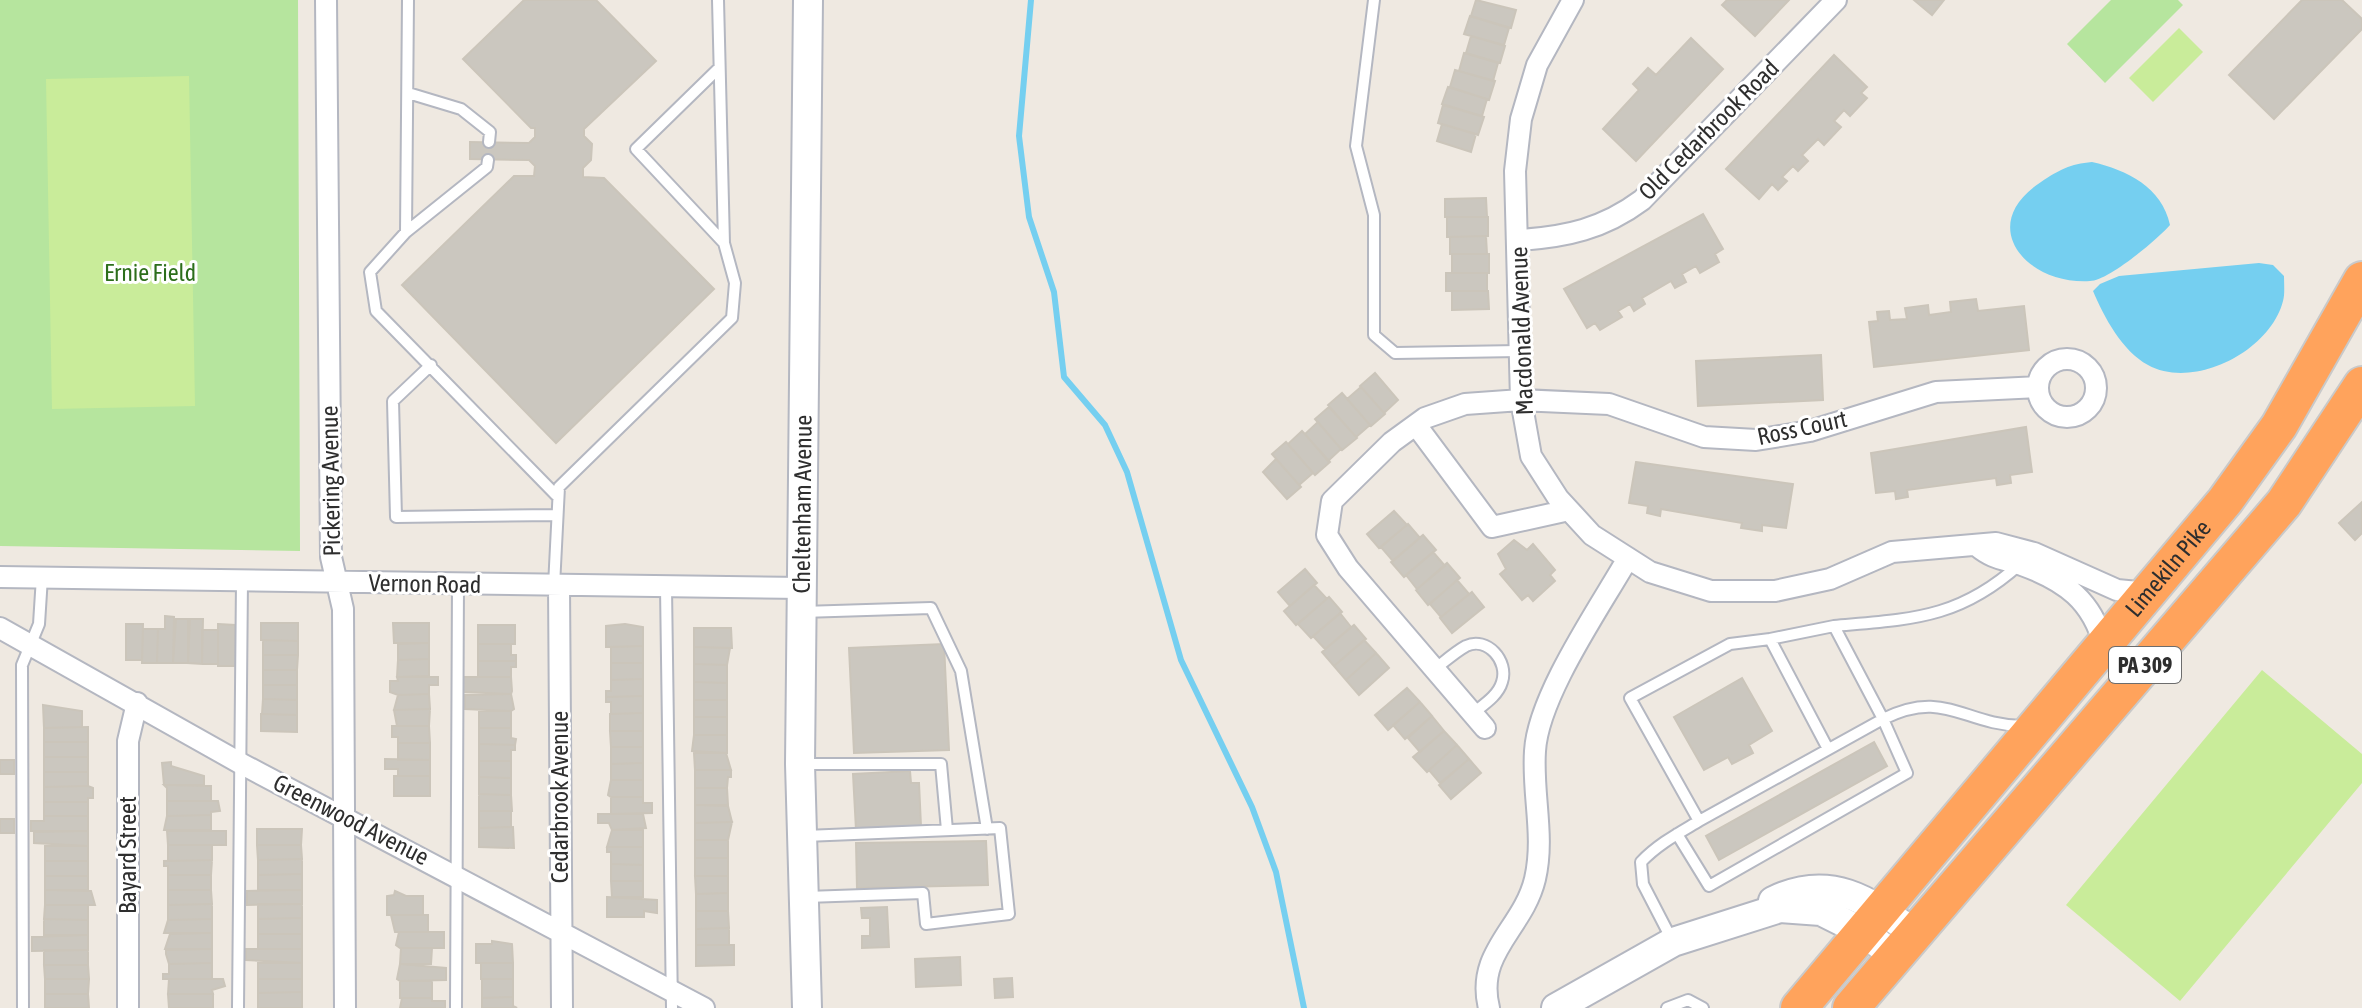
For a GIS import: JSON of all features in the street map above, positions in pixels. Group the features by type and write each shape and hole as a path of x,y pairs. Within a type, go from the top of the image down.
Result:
{"highway":[{"name":"Limekiln Pike","path":"1873,921 2225,501 2279,426 2362,280"},
{"name":"Limekiln Pike","path":"1905,945 2284,503 2362,385"},
{"name":"PA 309","path":"1799,1008 1873,921"},
{"name":"PA 309","path":"1851,1008 1905,945"}],"main road":[{"name":"Cheltenham Avenue","path":"807,1008 800,764 808,0"},
{"path":"1556,1008 1673,942 1760,912 1800,907 1873,921 1905,945"}],"street":[{"name":"Pickering Avenue","path":"326,0 331,557 343,609 345,1008"},
{"name":"Macdonald Avenue","path":"1573,0 1537,65 1521,119 1515,171 1519,240 1519,351 1521,400 1531,456 1569,510 1592,535 1650,572 1711,591 1775,591 1830,579 1892,552 1954,544 1977,546 1996,543 2034,553 2117,590 2149,593"},
{"name":"Old Cedarbrook Road","path":"1519,240 1577,234 1612,219 1642,200 1836,0"},
{"name":"Ross Court","path":"1479,721 1348,568 1327,535 1332,501 1392,442 1416,425 1465,404 1521,400 1609,404 1704,437 1756,440 1810,431 1936,392 2037,387"},
{"path":"1416,425 1492,527 1569,510"},
{"name":"Macdonald Avenue","path":"1977,546 1990,558 2020,564 2073,591 2096,618 2104,645"},
{"path":"1489,1008 1487,965 1514,924 1534,881 1539,838 1534,748 1555,684 1628,558"},
{"name":"Vernon Road","path":"0,577 666,588 802,600"},
{"name":"Cedarbrook Avenue","path":"557,586 562,1008"},
{"name":"Greenwood Avenue","path":"0,628 240,763 561,932 672,1000 704,1008"},
{"name":"Bayard Street","path":"128,1008 128,741 137,703"}],"lane":[{"path":"406,232 408,0"},
{"path":"557,586 556,495 565,480 732,318 735,283 724,243 718,0"},
{"path":"1374,0 1356,146 1374,215 1374,335 1395,353 1519,351"},
{"path":"719,68 636,149 724,243"},
{"path":"408,93 461,109 490,132 489,142"},
{"path":"488,160 487,167 406,232 370,272 376,311 556,495"},
{"path":"431,365 393,401 396,517 557,515"},
{"path":"1699,821 1630,698 1730,644 1952,610 1995,587 2020,564"},
{"path":"23,1008 22,665 39,624 42,577"},
{"path":"238,1008 242,581"},
{"path":"456,1008 458,584"},
{"path":"666,588 672,1000"},
{"path":"802,600 931,608 961,671 987,829"},
{"path":"1677,834 1709,886 1907,773 1883,719 1834,626"},
{"path":"1770,639 1828,749"},
{"path":"1435,669 1468,645 1483,646 1499,655 1504,669 1497,693 1479,721"},
{"path":"1673,942 1643,884 1641,862 1652,850 1677,834 1907,707 1933,704 1997,725 2037,725"},
{"path":"800,764 941,764 947,830"},
{"path":"802,836 1000,828 1009,914 926,924 923,893 804,897"},
{"path":"1667,1008 1688,1000 1703,1008"}],"green space":[{"name":"Ernie Field","path":"0,0 298,0 300,551 0,546"},
{"path":"2111,0 2178,0 2183,5 2105,83 2067,44"},
{"path":"2179,28 2203,52 2153,102 2129,78"},
{"path":"189,76 195,406 52,409 46,79"},
{"path":"2262,670 2362,754 2362,783 2180,1001 2066,905"}],"water":[{"path":"2092,162 2130,175 2151,190 2166,212 2170,225 2155,240 2108,274 2090,281 2067,280 2029,263 2017,249 2011,233 2012,216 2022,199 2041,182 2065,168"},
{"path":"2259,263 2273,265 2284,276 2284,298 2275,319 2263,336 2228,362 2186,373 2166,372 2139,359 2115,332 2093,291 2100,284 2119,276"}],"building":[{"path":"524,0 596,0 656,61 584,129 584,136 592,144 591,160 583,168 583,177 604,178 714,289 556,443 402,285 514,176 534,176 535,166 529,160 470,159 470,142 529,143 535,137 535,128 531,128 463,59"},
{"path":"1476,0 1516,10 1511,28 1471,16"},
{"path":"1727,0 1789,0 1755,36 1722,5"},
{"path":"1914,0 1944,0 1932,15"},
{"path":"2302,0 2342,0 2362,19 2362,29 2274,119 2229,75"},
{"path":"1470,16 1509,28 1504,45 1464,34"},
{"path":"1471,36 1505,46 1500,63 1466,53"},
{"path":"1691,38 1723,69 1636,161 1603,129 1639,90 1633,84 1648,68 1656,75"},
{"path":"1464,53 1498,63 1493,81 1459,71"},
{"path":"1834,55 1867,87 1861,93 1867,98 1850,116 1844,110 1834,121 1841,127 1824,145 1818,139 1802,155 1808,161 1798,171 1793,166 1782,177 1787,181 1778,190 1772,184 1759,199 1726,169"},
{"path":"1455,70 1495,81 1489,100 1450,87"},
{"path":"1448,87 1487,99 1482,116 1442,104"},
{"path":"1443,105 1484,117 1478,135 1438,123"},
{"path":"1442,124 1476,134 1471,152 1437,141"},
{"path":"1486,198 1487,217 1445,217 1445,199"},
{"path":"1703,214 1723,249 1715,254 1719,262 1700,273 1696,266 1682,274 1686,282 1675,288 1671,281 1642,298 1645,304 1634,311 1630,304 1618,311 1622,317 1600,330 1595,323 1587,328 1564,289"},
{"path":"1447,217 1488,217 1488,236 1447,237"},
{"path":"1486,236 1487,254 1450,254 1450,237"},
{"path":"1452,254 1489,254 1489,273 1452,273"},
{"path":"1446,273 1487,273 1487,291 1446,291"},
{"path":"1452,291 1488,291 1489,309 1452,310"},
{"path":"1976,299 1978,311 2024,306 2029,350 1874,367 1869,322 1878,321 1877,312 1889,311 1890,320 1907,319 1905,308 1928,305 1929,315 1951,312 1950,302"},
{"path":"1821,355 1823,400 1698,406 1696,361"},
{"path":"1375,373 1398,400 1384,413 1360,386"},
{"path":"1361,387 1385,414 1371,426 1347,399"},
{"path":"1342,393 1370,425 1356,437 1328,405"},
{"path":"1329,407 1357,438 1342,450 1315,419"},
{"path":"1318,422 1341,449 1328,461 1305,434"},
{"path":"2026,427 2032,472 2010,475 2011,483 1997,485 1996,478 1907,490 1908,497 1896,499 1895,491 1876,493 1871,453"},
{"path":"1302,431 1330,462 1315,475 1288,444"},
{"path":"1286,442 1313,473 1299,485 1272,454"},
{"path":"1276,459 1301,487 1287,499 1263,472"},
{"path":"1636,462 1793,484 1786,528 1762,525 1762,531 1741,528 1742,523 1661,509 1660,516 1647,513 1648,506 1629,503"},
{"path":"2362,502 2362,533 2355,540 2339,523"},
{"path":"1394,511 1407,525 1379,548 1367,534"},
{"path":"1408,524 1420,538 1393,561 1381,547"},
{"path":"1423,535 1436,550 1404,577 1391,562"},
{"path":"1514,540 1527,550 1533,544 1555,570 1550,575 1555,581 1533,601 1528,595 1522,600 1500,574 1506,569 1498,554"},
{"path":"1433,552 1445,566 1417,589 1406,575"},
{"path":"1447,563 1460,578 1428,605 1416,590"},
{"path":"1305,569 1317,583 1290,606 1278,592"},
{"path":"1457,580 1469,594 1441,617 1430,604"},
{"path":"1314,585 1327,599 1296,625 1284,611"},
{"path":"1472,592 1484,607 1452,633 1440,618"},
{"path":"1329,597 1342,612 1311,638 1298,624"},
{"path":"1340,613 1351,627 1325,649 1313,636"},
{"path":"165,616 174,617 173,663 157,663 158,629 165,629"},
{"path":"176,619 188,619 188,663 173,663"},
{"path":"190,619 203,619 202,664 188,663"},
{"path":"261,623 298,623 298,641 261,640"},
{"path":"393,623 429,623 429,643 394,643"},
{"path":"126,624 143,624 142,660 126,660"},
{"path":"218,624 235,625 235,666 218,666"},
{"path":"625,624 643,627 643,646 606,647 606,626"},
{"path":"478,625 515,625 515,644 478,644"},
{"path":"1354,625 1366,639 1334,666 1322,652"},
{"path":"694,628 731,628 732,648 694,647"},
{"path":"143,629 158,629 157,663 142,663"},
{"path":"202,630 218,630 218,664 202,664"},
{"path":"263,640 298,641 298,655 263,655"},
{"path":"1364,640 1376,653 1346,680 1334,666"},
{"path":"429,643 429,659 398,660 398,644"},
{"path":"478,644 511,644 511,655 516,655 516,661 478,661"},
{"path":"944,644 949,750 854,753 849,648"},
{"path":"643,646 643,663 611,663 611,647"},
{"path":"694,647 730,648 727,665 694,664"},
{"path":"1376,653 1389,668 1359,695 1346,680"},
{"path":"263,655 298,655 297,670 263,670"},
{"path":"429,659 429,676 397,677 398,660"},
{"path":"478,661 516,661 516,667 511,667 511,677 478,677"},
{"path":"611,663 643,663 643,679 611,680"},
{"path":"694,664 727,665 727,683 694,682"},
{"path":"263,670 297,670 297,685 263,685"},
{"path":"397,677 438,677 438,685 429,685 429,694 398,695 390,692 390,681 398,681"},
{"path":"463,677 511,677 512,691 511,694 463,692"},
{"path":"1742,678 1772,731 1749,745 1753,753 1732,764 1728,757 1704,770 1674,717"},
{"path":"643,679 643,696 606,697 606,691 611,691 611,680"},
{"path":"694,682 727,683 727,700 694,700"},
{"path":"263,685 297,685 297,700 263,699"},
{"path":"1407,688 1420,702 1388,730 1375,715"},
{"path":"429,694 430,709 394,710 398,695"},
{"path":"511,694 514,709 511,711 465,709 465,695"},
{"path":"643,696 643,713 611,714 611,702 606,702 606,697"},
{"path":"263,699 297,700 297,715 262,714"},
{"path":"694,700 727,700 727,717 694,717"},
{"path":"1420,702 1432,716 1405,739 1393,725"},
{"path":"43,705 82,711 82,727 44,728"},
{"path":"430,709 429,726 397,726 394,710"},
{"path":"479,711 511,711 511,728 479,728"},
{"path":"643,713 643,731 610,731 610,714"},
{"path":"261,714 297,715 297,732 261,731"},
{"path":"1432,716 1444,731 1420,752 1408,738"},
{"path":"694,717 727,717 727,735 694,735"},
{"path":"392,726 429,726 430,743 398,743 398,737 392,737"},
{"path":"88,727 88,742 44,742 44,728"},
{"path":"479,728 511,728 515,745 479,744"},
{"path":"610,731 643,731 643,747 611,747"},
{"path":"1444,731 1457,745 1427,772 1413,757"},
{"path":"694,735 727,735 727,753 692,751"},
{"path":"44,742 88,742 88,757 44,757"},
{"path":"1874,742 1887,766 1719,860 1706,836"},
{"path":"398,743 430,743 430,760 398,760"},
{"path":"479,744 515,745 515,750 511,750 511,761 479,761"},
{"path":"1457,745 1469,759 1440,783 1429,770"},
{"path":"611,747 643,747 643,763 611,764"},
{"path":"694,753 726,753 731,770 695,770"},
{"path":"44,757 88,757 88,772 44,772"},
{"path":"385,759 430,760 430,776 398,776 398,769 385,769"},
{"path":"1469,759 1481,773 1451,799 1439,785"},
{"path":"0,760 14,760 14,774 0,774"},
{"path":"479,761 511,761 511,778 479,777"},
{"path":"171,762 171,766 204,776 204,785 164,785 162,763"},
{"path":"643,763 643,780 611,780 611,764"},
{"path":"695,770 731,770 727,788 695,788"},
{"path":"910,771 911,783 919,783 921,826 856,830 853,774"},
{"path":"44,772 88,772 88,786 44,787"},
{"path":"394,776 430,776 430,796 394,796"},
{"path":"479,777 511,778 511,795 479,794"},
{"path":"611,780 643,780 643,797 611,797 608,795"},
{"path":"164,785 211,786 211,801 167,801"},
{"path":"88,786 93,788 93,798 88,798 88,802 44,802 44,787"},
{"path":"695,788 727,788 728,805 695,805"},
{"path":"479,794 511,795 512,811 479,811"},
{"path":"611,797 643,797 643,803 652,803 652,813 611,814"},
{"path":"167,801 218,801 220,811 211,812 211,815 167,816"},
{"path":"44,802 88,802 88,816 44,816"},
{"path":"695,805 728,806 732,822 695,823"},
{"path":"479,811 511,811 511,827 479,828"},
{"path":"598,814 643,814 646,828 612,830 609,823 598,823"},
{"path":"211,815 211,830 164,830 167,816"},
{"path":"44,816 88,816 88,831 31,831 31,821 44,821"},
{"path":"0,819 14,819 14,833 0,833"},
{"path":"732,822 728,840 695,840 695,823"},
{"path":"513,827 514,848 479,847 479,828"},
{"path":"257,829 302,829 301,845 257,845"},
{"path":"612,830 643,830 643,847 607,847"},
{"path":"88,831 88,846 34,843 34,832"},
{"path":"167,831 226,831 226,845 168,845"},
{"path":"695,840 728,840 728,858 695,858"},
{"path":"986,841 988,885 857,888 856,843"},
{"path":"168,845 212,845 212,860 168,861"},
{"path":"257,845 301,845 302,859 258,860"},
{"path":"45,846 88,846 88,861 45,861"},
{"path":"607,847 643,847 643,865 611,864 611,852 607,852"},
{"path":"695,858 728,858 728,876 695,876"},
{"path":"302,859 302,874 258,875 258,860"},
{"path":"212,860 211,875 168,875 168,866 164,866 164,861"},
{"path":"45,861 88,861 88,876 45,876"},
{"path":"611,864 643,865 643,881 611,881"},
{"path":"302,874 302,890 258,890 258,875"},
{"path":"168,875 211,875 211,890 168,890"},
{"path":"45,876 88,876 88,890 45,890"},
{"path":"695,876 728,876 728,893 696,894"},
{"path":"611,881 643,881 643,897 612,897"},
{"path":"45,890 91,891 95,905 45,905"},
{"path":"168,890 211,890 212,904 168,905"},
{"path":"302,890 302,904 247,905 247,891"},
{"path":"395,891 406,896 423,896 423,915 387,915 387,896 394,895"},
{"path":"728,893 728,911 696,911 696,894"},
{"path":"607,897 657,900 657,913 644,911 644,917 607,917"},
{"path":"212,904 212,919 168,920 168,905"},
{"path":"258,904 302,904 302,918 258,919"},
{"path":"45,905 88,905 88,920 44,919"},
{"path":"887,907 889,947 862,948 862,936 870,936 870,918 862,918 861,908"},
{"path":"696,911 728,911 729,928 696,929"},
{"path":"391,915 428,915 428,932 395,932"},
{"path":"302,918 302,934 258,934 258,919"},
{"path":"44,919 88,920 88,935 44,935"},
{"path":"212,919 212,933 164,933 168,920"},
{"path":"729,928 729,945 696,945 696,929"},
{"path":"399,932 444,932 444,948 400,948 396,945"},
{"path":"212,933 212,949 165,949 170,934"},
{"path":"258,934 302,934 302,949 258,949"},
{"path":"88,935 88,950 32,951 32,937"},
{"path":"492,941 512,944 513,963 476,963 476,944 492,944"},
{"path":"696,945 734,945 734,965 696,966"},
{"path":"401,948 432,948 431,964 400,964"},
{"path":"212,949 212,963 169,964 166,954 166,950"},
{"path":"246,949 302,949 302,963 246,960"},
{"path":"44,950 88,950 88,965 44,965"},
{"path":"960,957 961,985 916,987 915,959"},
{"path":"212,963 212,979 163,979 163,974 169,974 169,964"},
{"path":"258,963 302,963 302,979 258,979"},
{"path":"481,963 513,963 513,979 481,979"},
{"path":"400,964 446,968 446,980 400,981 397,979"},
{"path":"44,965 88,965 89,979 45,979"},
{"path":"1012,978 1013,997 995,998 994,979"},
{"path":"45,979 89,979 88,994 45,994"},
{"path":"169,979 223,979 225,986 212,990 213,994 168,994"},
{"path":"258,979 302,979 302,992 258,993"},
{"path":"482,979 513,979 513,997 482,998"},
{"path":"400,981 432,981 432,998 400,998"},
{"path":"302,992 302,1008 258,1008 258,993"},
{"path":"45,994 88,994 89,1008 45,1008"},
{"path":"168,994 213,994 213,1008 169,1008"},
{"path":"513,997 513,1006 517,1008 482,1008 482,998"},
{"path":"402,998 445,1001 445,1008 400,1008"}],"waterway":[{"path":"1031,0 1019,136 1029,217 1054,292 1064,377 1105,425 1127,472 1181,660 1252,807 1276,872 1304,1008"}]}
